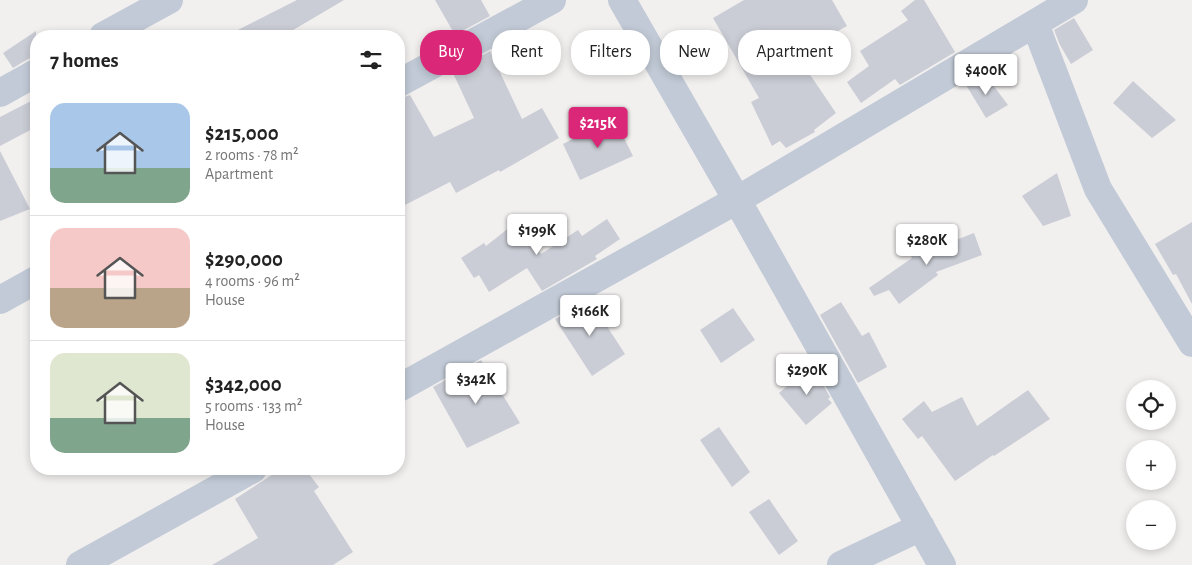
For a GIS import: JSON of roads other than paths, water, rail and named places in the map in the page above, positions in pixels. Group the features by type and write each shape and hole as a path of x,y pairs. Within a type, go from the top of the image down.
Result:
{"street":[{"path":"114,30 169,0"},
{"path":"405,80 552,0"},
{"path":"622,0 737,200 942,565"},
{"path":"405,385 737,200 1074,0"},
{"path":"1035,24 1098,190 1192,343"},
{"path":"0,93 30,76"},
{"path":"0,300 30,283"},
{"path":"80,565 243,475"},
{"path":"841,565 921,526"}]}
